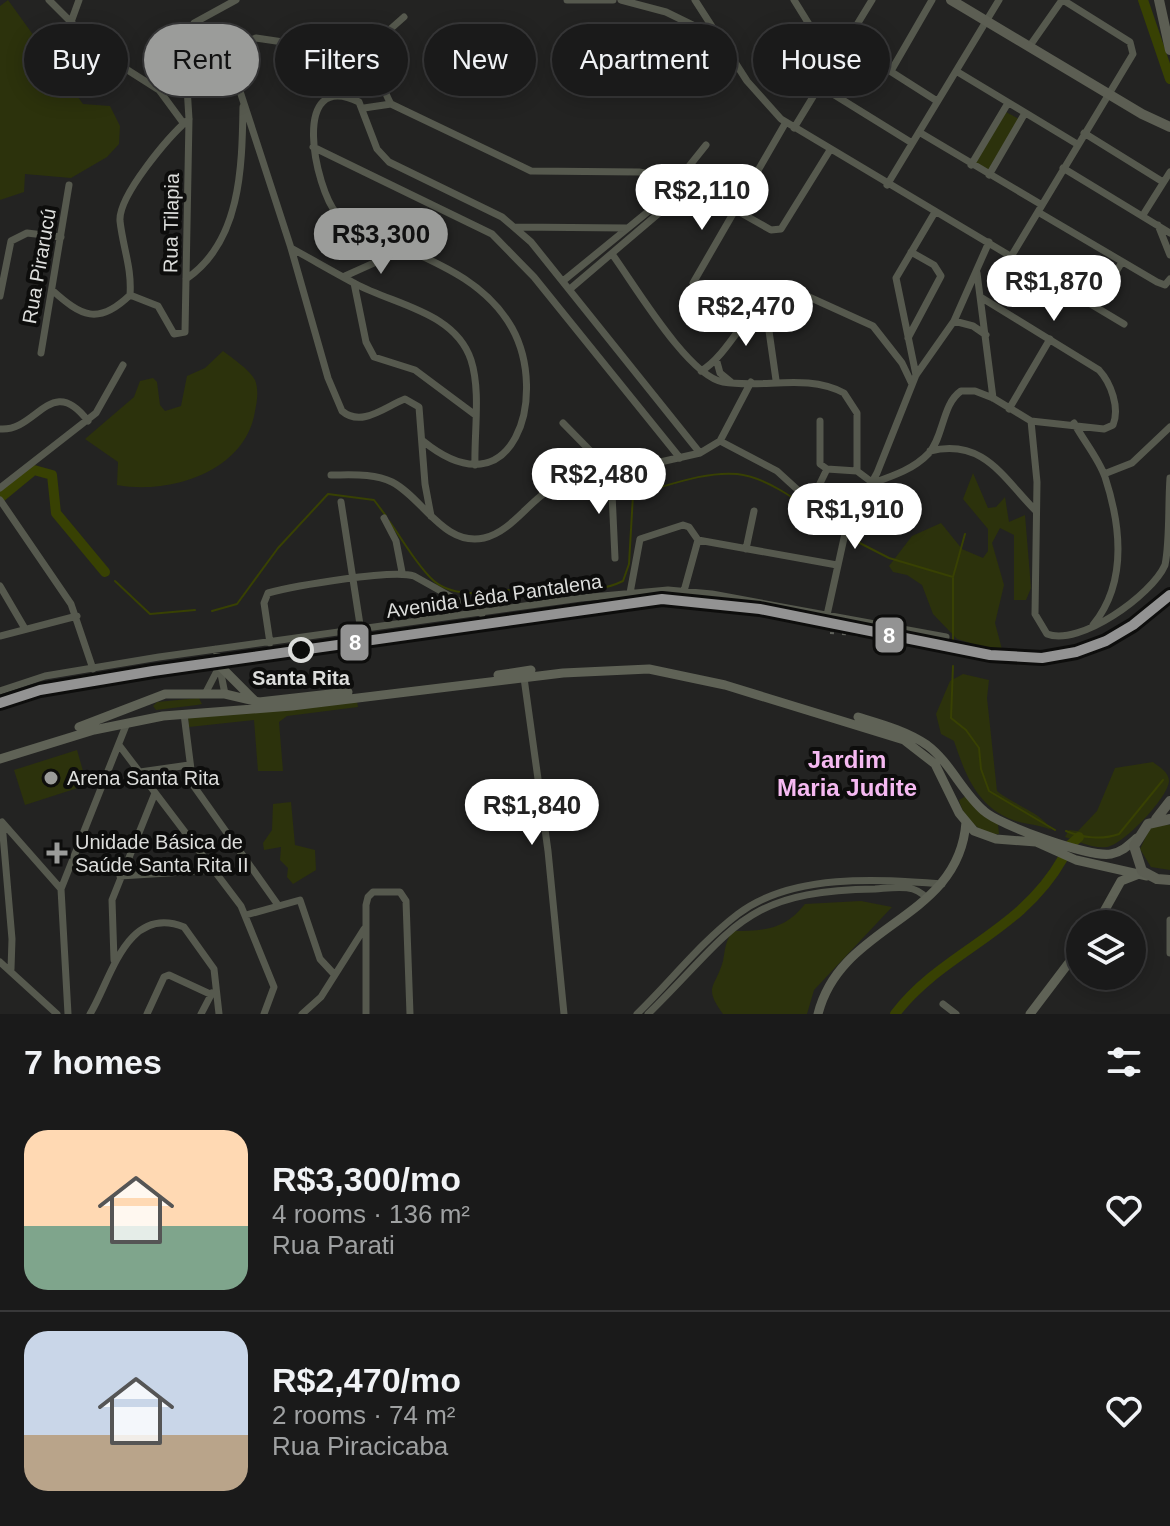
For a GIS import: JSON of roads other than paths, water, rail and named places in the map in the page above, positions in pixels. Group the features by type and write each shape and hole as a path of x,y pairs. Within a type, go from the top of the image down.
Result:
{"highway":[{"path":"951,0 1144,115 1170,127"},
{"path":"1159,0 1170,50"},
{"path":"1144,115 1170,119"},
{"path":"1170,801 1137,838 1137,863 1144,875 1170,880"},
{"path":"1154,820 1170,819"}],"main road":[{"path":"0,753 91,724 155,696 225,694 255,701 540,669 646,663 711,676 899,731 926,745 972,798 1001,823 1076,851 1103,855 1119,851 1137,838"},
{"path":"220,665 255,701"},
{"path":"0,759 68,736 163,716 524,678 649,669 809,709 891,735 916,747 935,764 954,805 974,831 996,839 1036,842 1076,860 1144,875"},
{"path":"205,694 206,712"},
{"path":"206,712 222,702 225,694"},
{"path":"155,696 148,708 163,716"},
{"path":"954,805 961,795 972,798"},
{"path":"818,1014 828,986 851,956 944,884 961,854 966,822"},
{"path":"996,839 1004,830 1001,823"},
{"path":"1105,910 1121,881 1144,875"},
{"path":"1030,1014 1066,966"}],"street":[{"path":"49,0 113,62 159,90 187,121 134,185 121,208 120,219 131,268 130,295 112,310 88,315 67,304 52,290"},
{"path":"71,22 79,0"},
{"path":"194,24 236,0"},
{"path":"567,0 613,0"},
{"path":"621,0 666,12 690,24"},
{"path":"695,0 709,24"},
{"path":"794,0 809,24"},
{"path":"857,24 872,0"},
{"path":"932,0 891,71 937,101"},
{"path":"887,185 999,0"},
{"path":"1012,255 1131,59 1133,50 1130,42 1062,0 1029,47"},
{"path":"396,24 404,17"},
{"path":"1163,25 1170,37"},
{"path":"737,65 762,100 790,125 1124,324"},
{"path":"956,71 1077,144"},
{"name":"Rua Tilapia","path":"130,295 153,303 177,336 186,328 186,96"},
{"path":"241,96 291,248 328,378 342,411 355,418 367,416 410,399 419,407 425,484 431,516"},
{"path":"423,441 450,461 475,465 502,455 522,426 524,369 519,345 501,312 477,288 444,266 339,216 313,147 311,125 324,103 341,96 359,102 364,108 377,149 389,162 487,209 531,242 700,453"},
{"path":"387,96 391,104"},
{"path":"742,328 699,293 693,283 734,209 812,96"},
{"path":"836,96 912,143"},
{"path":"186,279 203,264 235,211 243,101"},
{"path":"971,165 1008,103"},
{"path":"364,108 391,104 531,171 679,178"},
{"path":"989,175 1025,113"},
{"path":"1144,115 1170,133"},
{"path":"919,132 1122,262 1168,284"},
{"path":"1084,133 1163,182"},
{"path":"563,281 658,202 706,145"},
{"path":"313,147 492,234 534,277 680,458"},
{"path":"734,209 771,230 781,229 830,150"},
{"path":"1063,168 1170,233"},
{"path":"1143,215 1170,172"},
{"path":"570,289 665,208 679,178"},
{"name":"Rua Pirarucú","path":"41,353 69,185"},
{"path":"916,375 895,287 898,270 935,212"},
{"path":"1157,224 1170,255"},
{"path":"514,227 627,228"},
{"path":"531,242 541,228"},
{"path":"0,296 11,241 27,233 61,237"},
{"path":"827,615 846,529 873,483 916,375 954,321 989,242"},
{"path":"291,248 354,283 422,312 456,336 466,348 473,367 475,465"},
{"path":"345,276 406,249"},
{"path":"908,338 941,276 934,265 911,252"},
{"path":"612,254 701,371 715,380 733,383 776,380 833,388 851,400 859,426 857,471"},
{"path":"1095,306 1122,262"},
{"path":"534,277 550,266"},
{"path":"977,272 993,398"},
{"path":"354,283 366,342 374,357 415,370 474,414"},
{"path":"701,371 717,362 764,296 778,287 787,287 864,320 880,332 912,384"},
{"path":"764,296 776,380"},
{"path":"930,451 956,394 975,391 1031,421 1074,423 1104,429 1113,425 1116,410 1104,375 982,298"},
{"path":"954,321 973,326 986,335"},
{"path":"1009,409 1050,339"},
{"path":"717,362 720,373 733,383"},
{"path":"0,488 88,421 107,398 123,365"},
{"path":"331,475 360,475 391,481 461,537 487,537 499,532 548,489 700,453 720,441 751,382"},
{"path":"0,429 17,427 39,409 56,401 73,405 88,421"},
{"path":"820,421 820,464 827,469 857,471 873,483"},
{"path":"1031,421 1036,459 1035,604 1038,622 1047,634 1061,638 1091,626 1129,603 1165,566 1169,544 1170,478"},
{"path":"563,423 611,472 615,558"},
{"path":"1074,423 1104,474 1117,541 1118,569 1112,595 1091,626"},
{"path":"1104,474 1132,463 1170,427"},
{"path":"720,441 777,471 811,502"},
{"path":"873,483 900,473 930,451 949,447 974,452 994,466 1036,511"},
{"path":"827,469 811,502 812,508 846,529"},
{"path":"341,502 361,631"},
{"path":"2,504 77,616 93,669"},
{"path":"746,549 754,511"},
{"path":"384,518 396,541 402,572"},
{"path":"630,593 640,539 683,525 694,531 698,540 684,591"},
{"path":"698,540 837,565"},
{"path":"270,643 264,603 268,593 402,572 428,582 482,614"},
{"path":"0,586 24,627"},
{"name":"Avenida Lêda Pantalena","path":"0,691 45,676 216,649 630,593 684,591 946,637"},
{"path":"0,636 24,627 77,616"},
{"path":"216,649 225,694"},
{"path":"205,694 214,683 220,665"},
{"path":"524,678 548,851 564,1014"},
{"path":"184,714 189,775 199,797 278,905"},
{"path":"68,1014 61,889 127,723"},
{"path":"119,745 216,870 246,915 274,987 264,1014"},
{"path":"140,772 189,765"},
{"path":"114,960 112,900 155,793"},
{"path":"1,821 61,889"},
{"path":"1,821 11,969"},
{"path":"120,876 216,870"},
{"path":"637,1014 702,944 741,912 766,898 811,885 863,882 944,884"},
{"path":"648,1014 708,948 744,917 768,904 812,892 862,889 914,888 926,898"},
{"path":"366,1014 364,929 368,897 373,892 385,891 400,892 406,901 410,1014"},
{"path":"246,915 300,900 320,959 333,973"},
{"path":"1170,920 1170,953"},
{"path":"90,1014 114,960 130,939 147,927 184,927 214,969 214,992 219,1014"},
{"path":"302,1014 321,997 333,973 364,929"},
{"path":"115,938 130,939"},
{"path":"351,947 366,948"},
{"path":"0,962 57,1014"},
{"path":"147,1014 164,977 169,975 214,992"},
{"path":"201,1014 214,992"},
{"path":"943,1004 956,1014"}],"waterway":[{"path":"1143,0 1170,79"},
{"path":"0,498 34,470 52,475 56,513 105,572"},
{"path":"389,521 434,581 446,588 476,593 556,584 596,588 623,581 629,564 633,495 711,475 737,474 764,482 791,496 840,531"},
{"path":"212,611 237,604 278,548 328,494 374,500 386,516"},
{"path":"848,537 889,558 953,577 965,534"},
{"path":"953,578 953,644"},
{"path":"115,581 150,614 195,610"},
{"path":"953,666 951,718 966,730 979,748 981,769 989,791 1055,830"},
{"path":"1066,831 1092,837 1119,834 1163,780"},
{"path":"1070,845 1079,837"},
{"path":"895,1014 935,974 1025,906 1063,858"}],"railway":[{"path":"830,633 878,637"}],"place":[{"name":"Santa Rita","path":"301,650"},
{"name":"Arena Santa Rita","path":"51,778"},
{"name":"Unidade Básica de Saúde Santa Rita II","path":"57,853"}],"district":[{"name":"Jardim Maria Judite","path":"847,774"}]}
